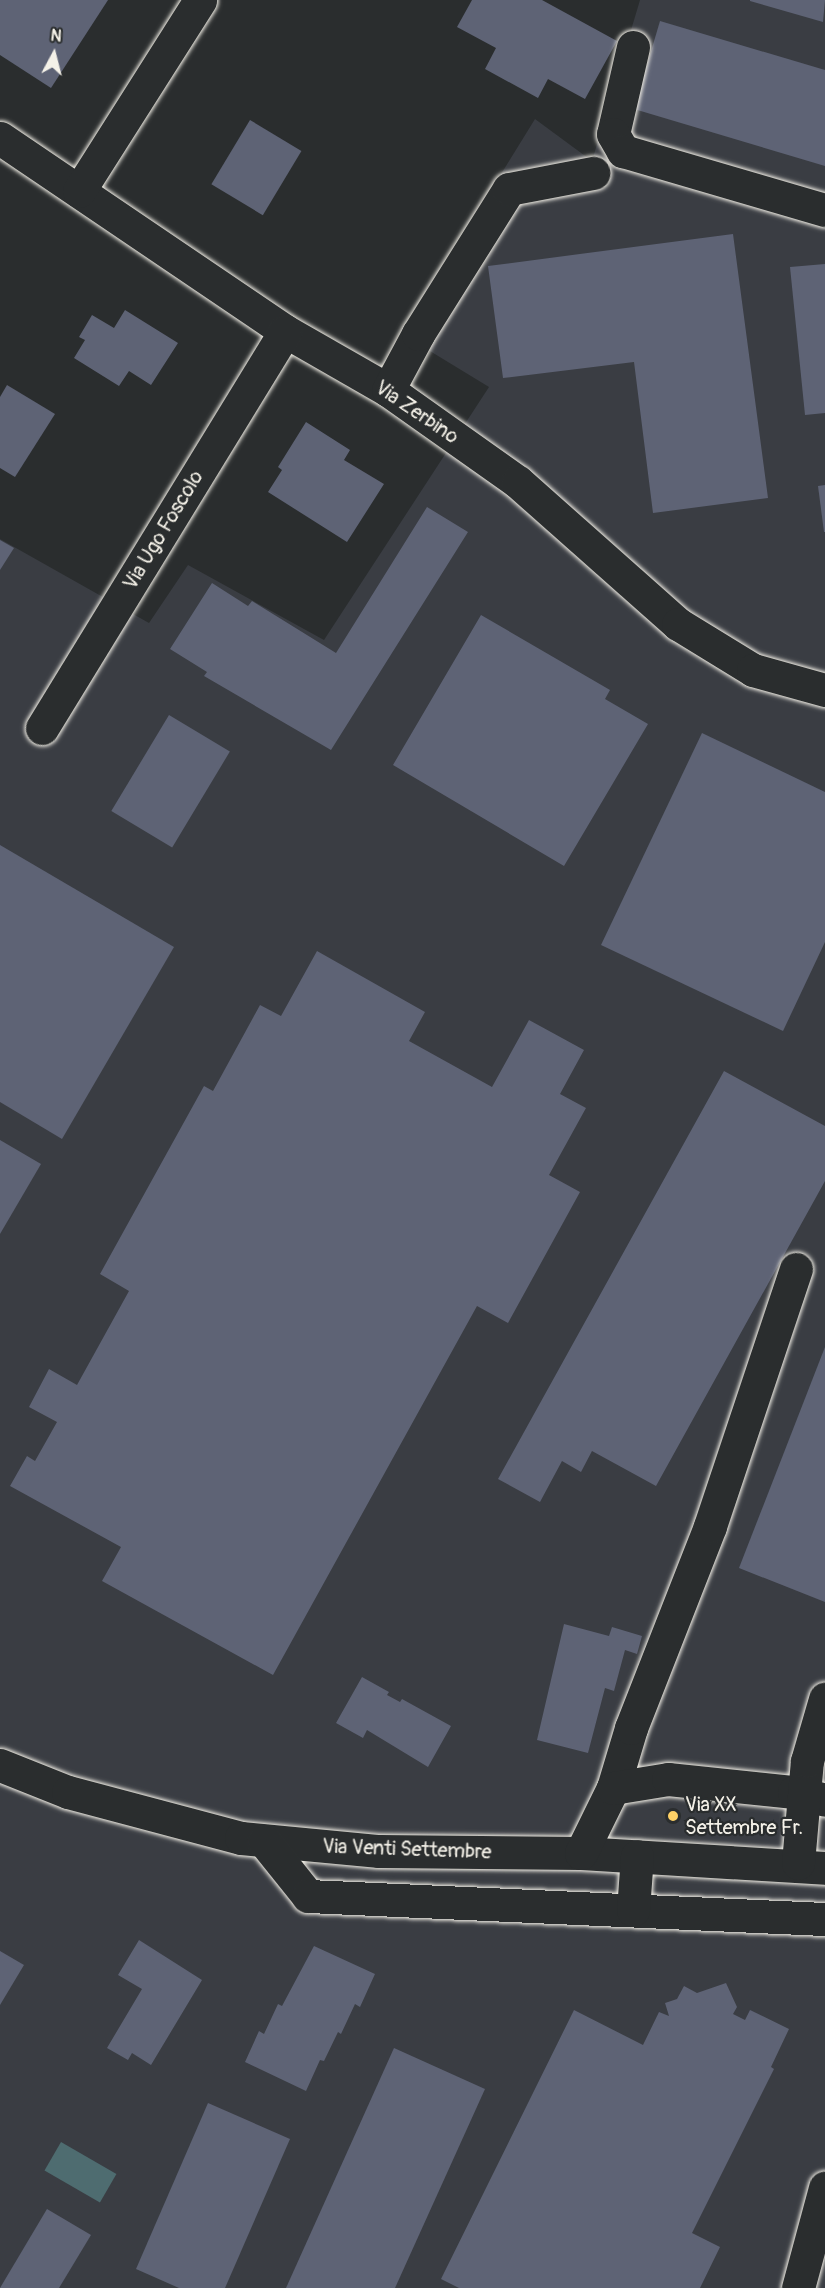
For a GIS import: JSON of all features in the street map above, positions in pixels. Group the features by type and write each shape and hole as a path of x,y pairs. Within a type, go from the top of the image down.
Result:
{"street":[{"path":"79,191 200,0"},
{"path":"633,47 613,134 623,150 825,210"},
{"name":"Via Zerbino","path":"0,138 285,332 388,390 518,482 678,624 753,670 825,690"},
{"path":"388,390 417,334 509,189 593,173"},
{"name":"Via Ugo Foscolo","path":"42,728 285,332"},
{"path":"581,1853 613,1788 631,1728 710,1526 796,1269"},
{"path":"812,1865 816,1798 807,1761 825,1699"},
{"name":"Via Venti Settembre","path":"0,1765 68,1792 241,1838 264,1841 379,1851 581,1853 812,1865"},
{"path":"613,1788 669,1779 816,1798"},
{"path":"264,1841 308,1896 825,1919"},
{"path":"452,1902 456,1852"},
{"path":"633,1910 637,1856"},
{"path":"798,2288 825,2188"}],"shaded area":[{"path":"640,0 825,0 825,2288 0,2288 0,539 149,623 188,565 324,640 489,387 402,334 535,119 592,161"}],"water":[{"path":"61,2142 116,2174 100,2203 44,2171"}],"building":[{"path":"0,0 108,0 51,88 0,55"},
{"path":"472,0 542,0 617,41 585,99 548,79 538,98 485,69 496,48 457,27"},
{"path":"750,0 825,0 823,22 750,1"},
{"path":"660,21 825,70 825,166 634,109"},
{"path":"250,120 301,151 263,215 211,184"},
{"path":"733,234 768,498 653,513 634,362 503,378 488,266"},
{"path":"825,264 825,413 805,415 790,267"},
{"path":"125,310 178,343 151,385 129,371 119,386 74,358 85,340 79,337 92,315 114,328"},
{"path":"7,385 55,414 15,477 0,468 0,397"},
{"path":"306,422 350,450 344,460 384,484 347,542 268,492 282,470 278,467"},
{"path":"825,485 825,532 824,532 818,486"},
{"path":"427,507 468,532 331,750 204,676 207,672 170,649 212,583 248,606 252,601 336,653"},
{"path":"0,540 14,548 0,570"},
{"path":"481,615 610,690 605,699 648,724 564,866 393,765"},
{"path":"169,715 230,752 172,848 111,811"},
{"path":"702,733 825,792 825,942 783,1031 601,945"},
{"path":"0,845 174,947 62,1139 0,1102"},
{"path":"317,951 425,1012 409,1041 492,1087 529,1020 584,1050 560,1094 586,1108 549,1175 580,1192 508,1323 477,1306 273,1675 102,1581 121,1547 10,1486 27,1456 35,1461 57,1422 29,1407 49,1369 77,1385 129,1291 100,1274 204,1086 213,1091 260,1005 281,1016"},
{"path":"724,1071 825,1126 825,1181 656,1486 592,1451 581,1472 562,1461 540,1502 498,1479"},
{"path":"0,1140 41,1164 0,1234"},
{"path":"825,1347 825,1602 739,1568"},
{"path":"564,1624 609,1636 612,1627 642,1636 637,1654 625,1650 614,1691 605,1688 588,1753 537,1740"},
{"path":"362,1677 389,1692 387,1695 400,1702 402,1699 451,1726 428,1767 367,1730 363,1738 336,1723"},
{"path":"139,1940 202,1980 151,2065 132,2053 128,2060 107,2048 142,1989 118,1975"},
{"path":"314,1946 375,1974 360,2007 355,2004 341,2034 338,2032 324,2061 320,2060 306,2091 245,2062 259,2031 264,2034 278,2004 282,2006"},
{"path":"0,1951 24,1965 0,2005"},
{"path":"726,1983 737,2007 733,2014 745,2020 750,2010 789,2029 771,2067 774,2069 692,2233 720,2247 700,2288 459,2288 441,2279 574,2010 643,2045 659,2012 669,2016 665,2003 677,1999 684,1986 697,1993"},
{"path":"394,2048 485,2089 395,2288 286,2288"},
{"path":"208,2103 290,2139 225,2288 179,2288 136,2269"},
{"path":"47,2209 91,2235 59,2288 0,2288"}],"place":[{"name":"Via XX Settembre Fr.","path":"673,1816"}]}
